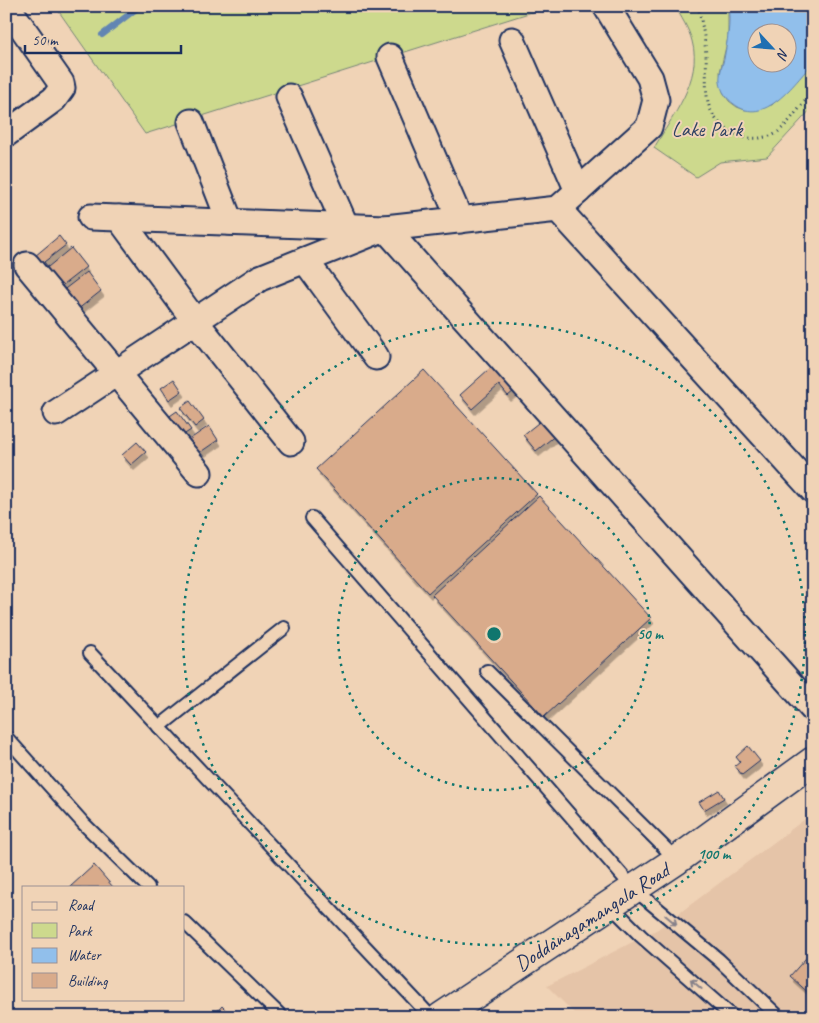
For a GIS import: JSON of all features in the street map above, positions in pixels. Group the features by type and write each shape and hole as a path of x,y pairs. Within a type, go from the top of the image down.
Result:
{"street":[{"path":"6,134 54,99 62,88 61,83 7,6"},
{"path":"91,217 385,228 558,209 649,127 656,100 650,78 606,6"},
{"path":"512,40 578,191"},
{"path":"390,57 460,220"},
{"path":"289,97 346,226"},
{"path":"191,122 230,222"},
{"path":"558,209 813,490"},
{"path":"120,218 195,321 291,442"},
{"path":"56,413 260,278 385,228"},
{"path":"385,228 813,709"},
{"path":"305,260 376,358"},
{"path":"27,265 199,474"},
{"name":"Doddanagamangala Road","path":"441,1017 678,860 813,761"}],"lane":[{"path":"312,518 634,889 719,960 779,1017"},
{"path":"159,727 284,628"},
{"path":"90,653 432,1017"},
{"path":"487,671 678,860"},
{"path":"6,737 84,824 147,886"},
{"path":"610,905 733,1017"},
{"path":"185,923 282,1017"}],"path":[{"path":"698,6 706,54 706,92 708,103 720,124 729,131 752,139 777,134 813,91"}],"shaded area":[{"path":"813,813 813,1017 578,1017 547,986 658,929"}],"green space":[{"path":"55,6 551,6 145,134"},
{"name":"Lake Park","path":"675,6 728,6 728,38 720,72 723,92 729,101 737,107 745,110 772,105 813,63 813,107 767,157 720,162 696,177 654,148 684,97 690,84 693,70 694,55 692,41"}],"water":[{"path":"728,6 813,6 813,63 778,100 768,107 757,111 746,110 731,102 725,95 720,82 729,26"}],"building":[{"path":"59,236 66,245 44,262 48,267 71,248 86,267 54,292 29,261"},
{"path":"87,272 101,291 72,314 57,295"},
{"path":"498,361 520,386 508,396 499,385 472,409 460,395"},
{"path":"424,370 537,494 428,593 316,469"},
{"path":"174,379 182,391 169,400 161,388"},
{"path":"190,401 204,420 195,427 180,408"},
{"path":"177,411 191,430 174,441 161,422"},
{"path":"548,415 561,431 536,451 523,435"},
{"path":"209,426 218,440 189,460 180,446"},
{"path":"137,442 146,452 131,465 122,455"},
{"path":"539,496 651,618 544,717 432,595"},
{"path":"748,746 760,761 742,775 735,766 740,762 736,757"},
{"path":"719,790 724,798 704,810 699,802"},
{"path":"94,865 112,886 71,886"},
{"path":"813,950 813,997 790,976"},
{"path":"222,1006 233,1017 212,1017"}],"waterway":[{"path":"102,35 140,6"}]}
